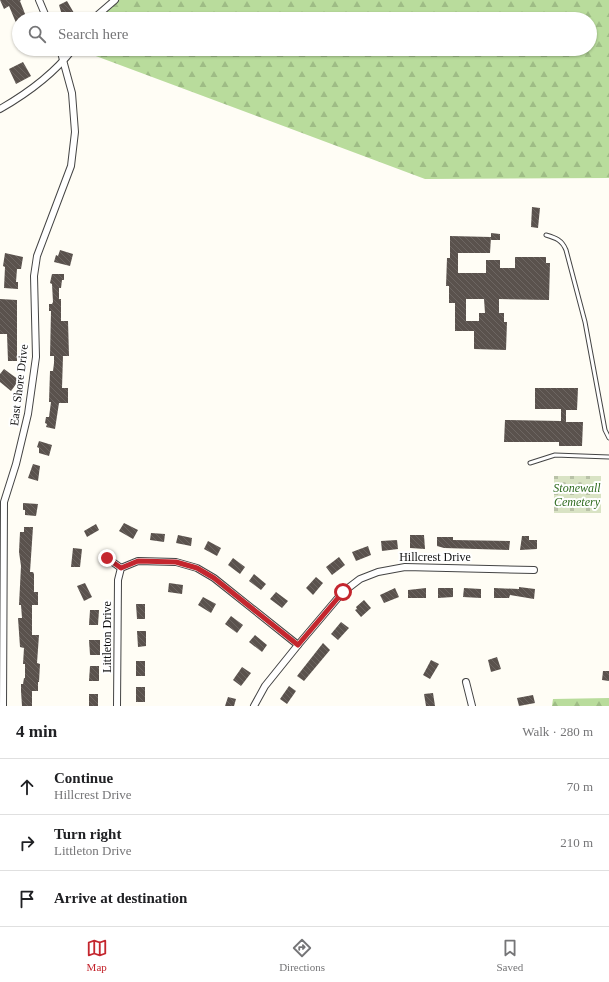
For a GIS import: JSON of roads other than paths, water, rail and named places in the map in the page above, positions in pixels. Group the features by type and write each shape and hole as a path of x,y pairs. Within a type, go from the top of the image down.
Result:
{"street":[{"path":"38,0 44,12"},
{"path":"101,12 115,0"},
{"name":"East Shore Drive","path":"3,706 4,502 16,464 28,414 36,357 34,276 37,256 72,166 75,132 74,116 72,93 63,56"},
{"path":"0,109 24,95 49,76 67,56"},
{"path":"107,558 121,568 138,561 176,562 197,568 214,578 298,645"},
{"name":"Hillcrest Drive","path":"254,706 265,686 298,645 343,592 360,579 378,572 405,567 534,570"},
{"name":"Littleton Drive","path":"117,706 118,580 121,568"},
{"path":"466,682 472,706"}],"lane":[{"path":"546,235 556,238 563,243 566,250 585,322 605,430 609,438"},
{"path":"530,463 555,455 609,457"}],"park label":[{"name":"Stonewall Cemetery","path":"577,495"}]}
